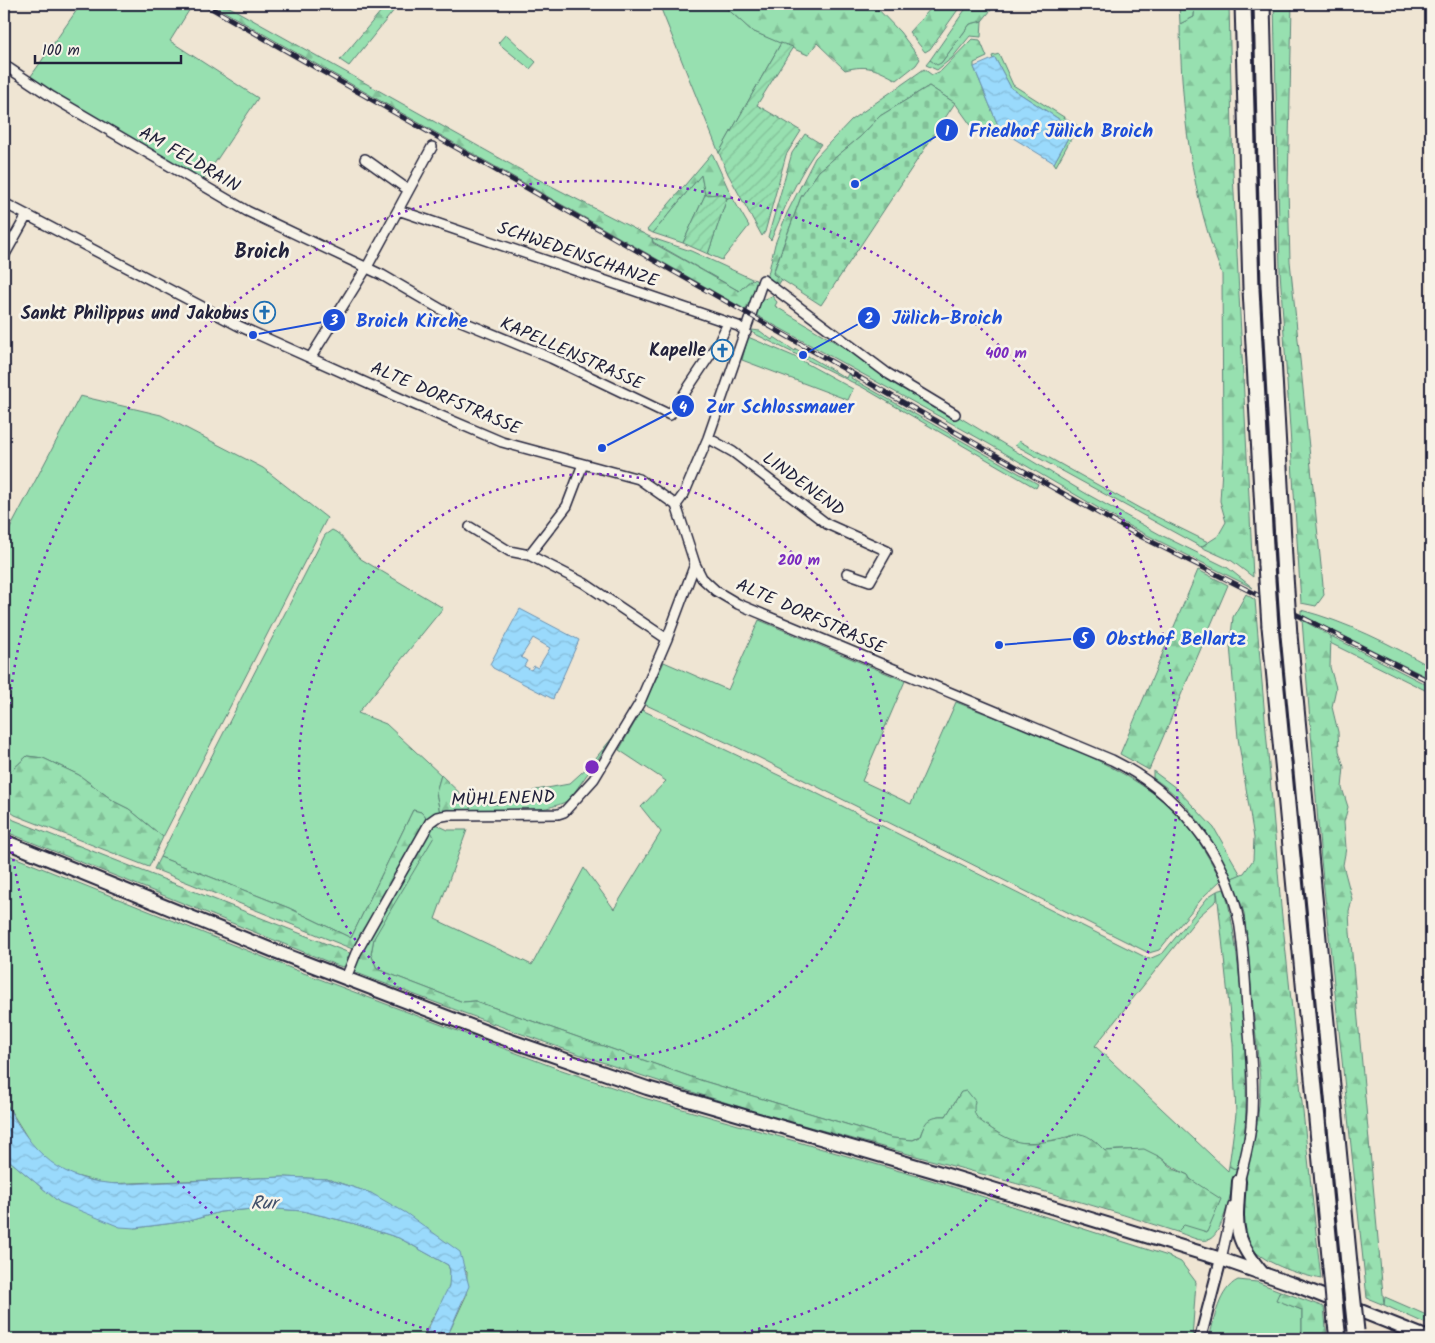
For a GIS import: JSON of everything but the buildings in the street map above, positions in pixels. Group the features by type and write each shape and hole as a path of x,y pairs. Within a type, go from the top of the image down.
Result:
{"highway":[{"path":"1243,4 1251,289 1270,626 1338,1339"},
{"path":"1262,4 1269,285 1289,635 1356,1335"}],"main road":[{"path":"4,842 494,1035 647,1088 934,1171 1221,1259 1431,1339"},
{"path":"1239,1181 1236,1222 1238,1235 1251,1260 1263,1274"}],"street":[{"name":"AM FELDRAIN","path":"4,65 52,97 247,211 366,267"},
{"path":"311,357 366,267 398,210 407,189 432,147"},
{"path":"365,159 407,189"},
{"name":"ALTE DORFSTRASSE","path":"4,203 239,326 413,404 502,442 639,479 676,505 694,564 709,584 738,604 1112,760 1155,786 1182,811 1212,850 1233,897 1243,950 1252,1095 1251,1127 1221,1259"},
{"name":"SCHWEDENSCHANZE","path":"398,210 738,326 746,332"},
{"path":"4,256 28,214"},
{"name":"KAPELLENSTRASSE","path":"366,267 461,321 551,358 670,415 720,340 728,323"},
{"path":"676,505 684,494 708,438 763,280 887,373 955,414"},
{"name":"LINDENEND","path":"708,438 733,452 827,524 887,551 870,581 846,573"},
{"path":"529,555 567,506 583,464"},
{"path":"470,527 509,552 529,555 584,583 667,639"},
{"name":"MÜHLENEND","path":"346,978 356,953 430,822 437,817 448,815 558,814 564,812 599,771 639,704 667,639 694,564"},
{"path":"1200,1339 1221,1259"}],"green space":[{"path":"81,4 193,4 170,41 258,98 204,179 186,172 29,79"},
{"path":"211,4 224,4 528,174 652,238 653,243 739,291 752,279 756,280 758,285 746,310"},
{"path":"387,4 399,4 349,66 340,60"},
{"path":"659,4 722,4 752,31 781,43 719,153"},
{"path":"722,4 873,4 900,32 920,59 916,65 897,80 872,69 860,67 845,70 817,43 808,55 752,31"},
{"path":"935,4 962,4 930,49 925,52 909,32"},
{"path":"969,4 996,4 982,21 970,24 941,63 937,65 930,60"},
{"path":"1179,4 1195,4 1194,17 1180,24"},
{"path":"1195,4 1229,4 1233,173 1253,577 1232,561 1201,547 1218,536 1226,522 1220,501 1223,452 1222,274 1211,244 1195,182 1186,119 1181,56 1180,24 1194,17"},
{"path":"1274,4 1292,4 1288,188 1290,261 1324,595 1316,606 1301,603 1280,271"},
{"path":"982,21 981,37 970,36 952,58 937,70 926,65 930,60 941,63 970,24"},
{"path":"506,34 536,62 530,69 498,43"},
{"path":"972,39 980,40 987,57 974,63 974,67 1000,130 975,131 955,103 929,86 880,116 860,137 819,171 801,197 773,273 782,279 777,287 767,279 775,244 787,213 815,158 851,120 924,69 932,75 941,71"},
{"path":"781,43 793,47 757,105 801,131 786,155 765,232 762,236 728,174 719,153"},
{"path":"999,54 1013,85 1078,126 1056,166 1054,163 1070,134 1071,127 1011,88 995,58 993,59 992,56"},
{"path":"929,86 955,103 821,305 773,274 801,197 819,171 860,137 880,116"},
{"path":"805,134 821,144 799,178 771,240 768,237 792,153"},
{"path":"712,153 732,197 727,198 721,194 705,195 701,175 653,233 647,230"},
{"path":"701,175 705,195 683,243 653,233"},
{"path":"721,194 727,198 708,254 683,243 705,195"},
{"path":"732,197 749,226 722,260 708,254 727,198"},
{"path":"652,238 691,251 752,279 739,291 653,242"},
{"path":"772,296 777,302 775,306 1085,493 1161,535 1228,568 1253,588 1129,526 989,444 756,315 761,301"},
{"path":"752,330 760,331 772,340 774,337 795,351 796,349 846,378 848,374 852,376 851,378 1038,484 1036,488 862,387 753,333"},
{"path":"748,337 793,356 853,389 848,400 742,360"},
{"path":"80,396 161,415 263,468 327,518 163,837 129,809 115,802 79,775 43,758 27,756 10,772 4,771 4,540"},
{"path":"1019,441 1141,509 1208,542 1201,547 1015,445"},
{"path":"332,530 340,535 361,559 443,608 358,713 386,724 441,775 436,792 440,813 427,819 421,812 413,810 351,938 289,908 160,857 325,535"},
{"path":"1198,570 1228,585 1149,770 1120,754"},
{"path":"1246,594 1255,600 1281,907 1321,1279 1291,1271 1270,1262 1246,1242 1242,1232 1241,1219 1244,1187 1257,1123 1260,1079 1244,913 1232,878 1244,873 1253,860 1254,838 1238,738 1230,645 1233,617"},
{"path":"1301,610 1352,627 1400,650 1431,667 1431,679 1301,615"},
{"path":"759,620 905,681 862,781 911,804 956,702 1078,751 1138,783 1164,801 1185,822 1200,843 1221,880 1204,896 1159,950 1149,953 758,757 644,704 664,662 728,690"},
{"path":"1302,620 1331,636 1330,667 1336,688 1332,707 1338,732 1339,751 1344,767 1342,788 1348,807 1344,822 1346,848 1343,865 1352,899 1349,911 1350,932 1384,1305 1367,1298 1321,860"},
{"path":"1331,636 1431,687 1431,693 1330,643"},
{"path":"642,710 816,793 1149,959 1163,953 1209,896 1217,891 1217,900 1199,916 1095,1046 1228,1171 1229,1166 1235,1169 1237,1167 1224,1217 1215,1235 1210,1239 1203,1240 1177,1232 1183,1225 1199,1186 1188,1175 1161,1158 1134,1150 1105,1151 1090,1138 1080,1134 1045,1142 1021,1143 1008,1140 977,1119 961,1092 946,1116 929,1120 920,1136 913,1140 892,1138 700,1080 475,1001 463,1002 377,969 371,954 374,938 433,823 448,830 467,830 435,919 532,965 584,868 614,909 661,832 641,807 666,781 619,750"},
{"path":"617,732 569,800 558,805 534,810 471,813 470,803 498,804 536,790 569,784 590,765"},
{"path":"27,756 43,758 79,775 115,802 129,809 163,837 149,867 15,815 4,807 4,771 10,772"},
{"path":"1153,771 1176,788 1214,828 1241,875 1232,878 1217,849 1199,822 1178,798 1153,778"},
{"path":"441,775 470,803 471,813 440,813 436,792"},
{"path":"413,810 421,812 427,819 355,950 154,869 160,857 289,908 351,938"},
{"path":"4,813 14,820 352,954 349,964 343,967 336,965 4,831"},
{"path":"429,828 434,837 374,938 371,954 377,969 463,1002 475,1001 700,1080 892,1138 913,1140 920,1137 929,1120 935,1117 946,1116 961,1092 967,1091 975,1101 974,1109 977,1118 1014,1141 1030,1143 1062,1139 1080,1134 1091,1138 1105,1151 1144,1149 1160,1157 1174,1169 1188,1175 1190,1179 1221,1199 1207,1232 1184,1225 1177,1232 1070,1199 697,1094 598,1061 354,972 360,952"},
{"path":"4,853 293,969 556,1068 644,1098 931,1180 1168,1256 1181,1262 1196,1282 1192,1339 446,1339 466,1296 467,1272 371,1193 327,1179 284,1177 106,1184 65,1173 43,1158 30,1142 4,1100"},
{"path":"1224,889 1230,911 1240,987 1246,1078 1246,1119 1242,1150 1235,1169 1229,1166 1236,1114 1233,1044 1217,891"},
{"path":"4,1156 59,1202 135,1228 189,1221 220,1212 263,1208 303,1211 352,1223 399,1238 448,1265 450,1284 423,1339 4,1339"},
{"path":"1238,1280 1257,1282 1280,1291 1277,1300 1302,1310 1302,1339 1209,1339 1218,1306 1226,1290"},
{"path":"1280,1291 1324,1307 1327,1339 1302,1339 1302,1310 1276,1300"},
{"path":"1385,1297 1431,1317 1431,1326 1384,1305"}],"water":[{"path":"995,58 1011,88 1071,127 1070,134 1054,163 1000,130 974,67"},
{"path":"520,609 579,640 553,699 493,668 490,664","holes":["533,638 550,648 538,668 534,666 531,670 524,666 527,661 521,657"]},
{"name":"Rur","path":"4,1100 37,1150 50,1162 82,1178 123,1184 284,1177 327,1179 371,1193 406,1213 460,1252 469,1286 446,1339 423,1339 449,1286 450,1271 448,1265 399,1238 352,1223 303,1211 263,1208 220,1212 189,1221 135,1228 120,1227 59,1202 4,1156"}],"railway":[{"path":"204,4 1136,534 1431,682"}],"place":[{"name":"Friedhof Jülich Broich","path":"855,184"},
{"name":"Sankt Philippus und Jakobus","path":"265,313"},
{"name":"Broich Kirche","path":"253,335"},
{"name":"Kapelle","path":"722,350"},
{"name":"Jülich-Broich","path":"803,355"},
{"name":"Zur Schlossmauer","path":"602,448"},
{"name":"Obsthof Bellartz","path":"999,645"}],"district":[{"name":"Broich","path":"262,251"}]}
